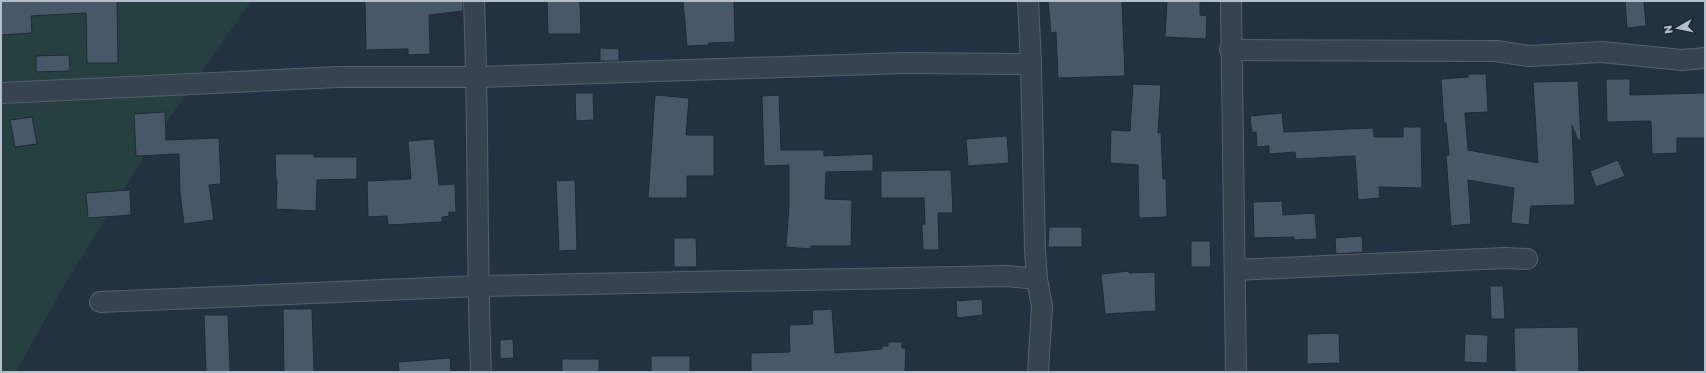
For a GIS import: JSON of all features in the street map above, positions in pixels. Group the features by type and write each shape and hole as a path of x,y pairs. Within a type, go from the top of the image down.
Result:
{"street":[{"path":"474,1 478,76 478,286 481,372"},
{"path":"1028,1 1037,279 1042,306 1038,372"},
{"path":"1231,1 1230,50 1236,372"},
{"path":"1230,50 1496,51 1529,56 1602,52 1682,60 1705,58"},
{"path":"1,93 338,77 478,76 904,63 1031,64"},
{"path":"1235,270 1505,258 1528,259"},
{"path":"100,302 478,286 1007,276 1037,279"}],"green space":[{"path":"1,1 251,1 157,136 65,284 16,372 1,372"}],"building":[{"path":"1,1 117,1 118,63 87,63 86,13 31,16 32,33 1,35"},
{"path":"365,1 463,1 463,11 429,15 430,54 408,55 408,49 366,50"},
{"path":"547,1 580,1 581,34 548,34"},
{"path":"683,1 734,1 735,42 708,43 709,45 687,46"},
{"path":"1048,1 1122,1 1125,76 1058,78 1056,32 1051,33"},
{"path":"1167,1 1200,1 1200,15 1207,16 1206,39 1165,37"},
{"path":"1625,1 1644,1 1646,26 1627,28"},
{"path":"600,48 619,49 619,61 600,61"},
{"path":"69,55 70,71 36,72 36,56"},
{"path":"1468,74 1486,74 1488,112 1465,113 1468,150 1538,163 1533,82 1578,81 1581,140 1578,140 1572,125 1575,205 1531,206 1529,225 1511,223 1514,188 1468,180 1471,224 1451,226 1446,155 1449,155 1446,123 1444,123 1441,79 1468,77"},
{"path":"1606,79 1630,79 1630,95 1705,93 1705,138 1677,138 1677,153 1652,154 1651,121 1607,122"},
{"path":"1133,84 1161,85 1158,133 1161,133 1163,179 1166,179 1167,217 1139,218 1138,165 1110,163 1111,130 1130,131"},
{"path":"575,93 593,93 594,120 576,121"},
{"path":"655,95 689,98 686,135 714,135 714,176 687,176 687,198 648,198"},
{"path":"779,95 781,150 824,150 824,156 873,154 873,171 826,172 825,199 852,200 851,246 811,246 811,249 786,247 789,206 789,165 764,166 762,96"},
{"path":"165,112 166,140 219,138 221,184 209,185 214,220 184,224 180,193 179,154 136,156 134,114"},
{"path":"1282,113 1284,132 1373,128 1374,137 1403,137 1403,127 1421,127 1422,188 1379,187 1380,198 1358,200 1355,156 1296,159 1295,152 1269,154 1269,146 1257,147 1256,132 1252,133 1250,116"},
{"path":"32,117 37,144 15,147 10,120"},
{"path":"1007,136 1009,163 968,166 966,139"},
{"path":"434,139 439,185 455,184 456,212 449,212 449,216 442,217 442,222 388,225 387,216 368,217 367,181 411,179 408,141"},
{"path":"275,154 314,154 314,157 357,157 357,179 317,180 316,211 276,209 277,181"},
{"path":"1618,160 1625,176 1596,187 1590,171"},
{"path":"951,170 953,213 938,213 939,250 923,250 922,224 925,224 924,198 881,198 881,171"},
{"path":"575,180 577,250 559,251 556,181"},
{"path":"130,190 131,215 88,218 86,193"},
{"path":"1282,201 1283,215 1315,213 1317,239 1294,240 1294,237 1254,238 1253,202"},
{"path":"1049,227 1082,227 1082,247 1048,247"},
{"path":"1362,236 1363,252 1336,254 1335,238"},
{"path":"674,238 696,238 697,267 674,267"},
{"path":"1191,241 1210,241 1211,267 1191,267"},
{"path":"1129,271 1129,273 1155,272 1156,311 1105,314 1101,274"},
{"path":"1490,286 1503,286 1505,319 1491,319"},
{"path":"982,299 983,315 957,318 956,301"},
{"path":"283,309 312,309 314,372 284,372"},
{"path":"832,309 835,353 882,349 882,346 888,346 888,342 902,342 902,348 906,348 905,372 751,372 751,353 790,352 789,325 813,324 812,310"},
{"path":"204,315 228,315 230,372 206,372"},
{"path":"1578,327 1579,372 1515,372 1514,328"},
{"path":"1339,333 1340,363 1307,364 1307,334"},
{"path":"1465,334 1488,335 1487,363 1464,362"},
{"path":"513,339 514,358 500,359 500,340"},
{"path":"651,356 690,356 690,372 651,372"},
{"path":"450,358 451,372 399,372 398,362"},
{"path":"562,359 599,359 599,372 562,372"}]}
